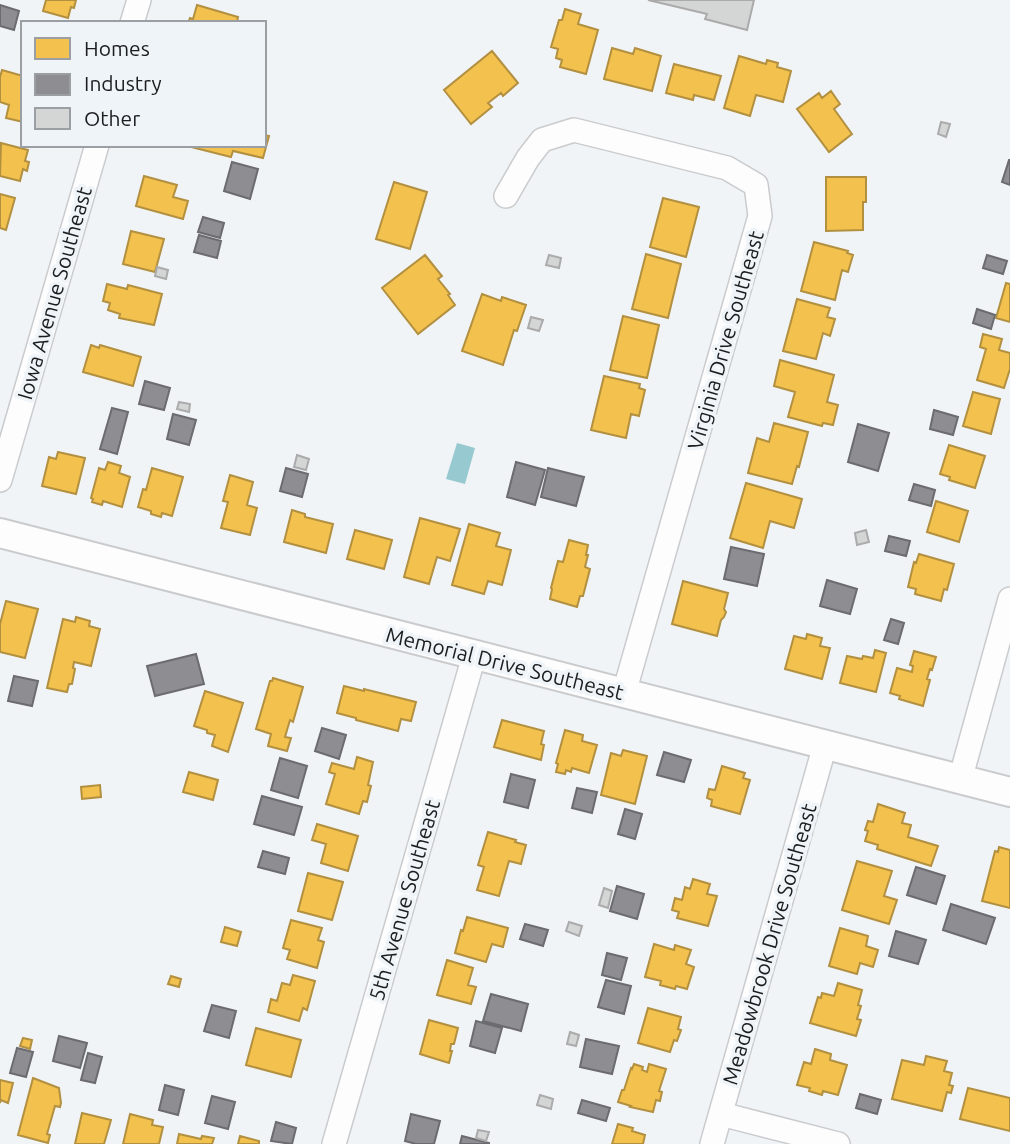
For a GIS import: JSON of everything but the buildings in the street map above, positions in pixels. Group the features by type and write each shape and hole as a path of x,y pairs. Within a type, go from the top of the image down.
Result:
{"street":[{"path":"133,21 139,0"},
{"name":"Virginia Drive Southeast","path":"506,196 542,140 574,130 727,168 756,185 760,216 624,694"},
{"name":"Iowa Avenue Southeast","path":"0,481 96,147"},
{"name":"Memorial Drive Southeast","path":"0,533 1010,792"},
{"path":"960,780 1010,599"},
{"name":"5th Avenue Southeast","path":"334,1144 474,656"},
{"name":"Meadowbrook Drive Southeast","path":"712,1144 825,745"},
{"path":"721,1114 838,1144"}],"water":[{"path":"457,443 475,448 465,484 446,479"}]}
